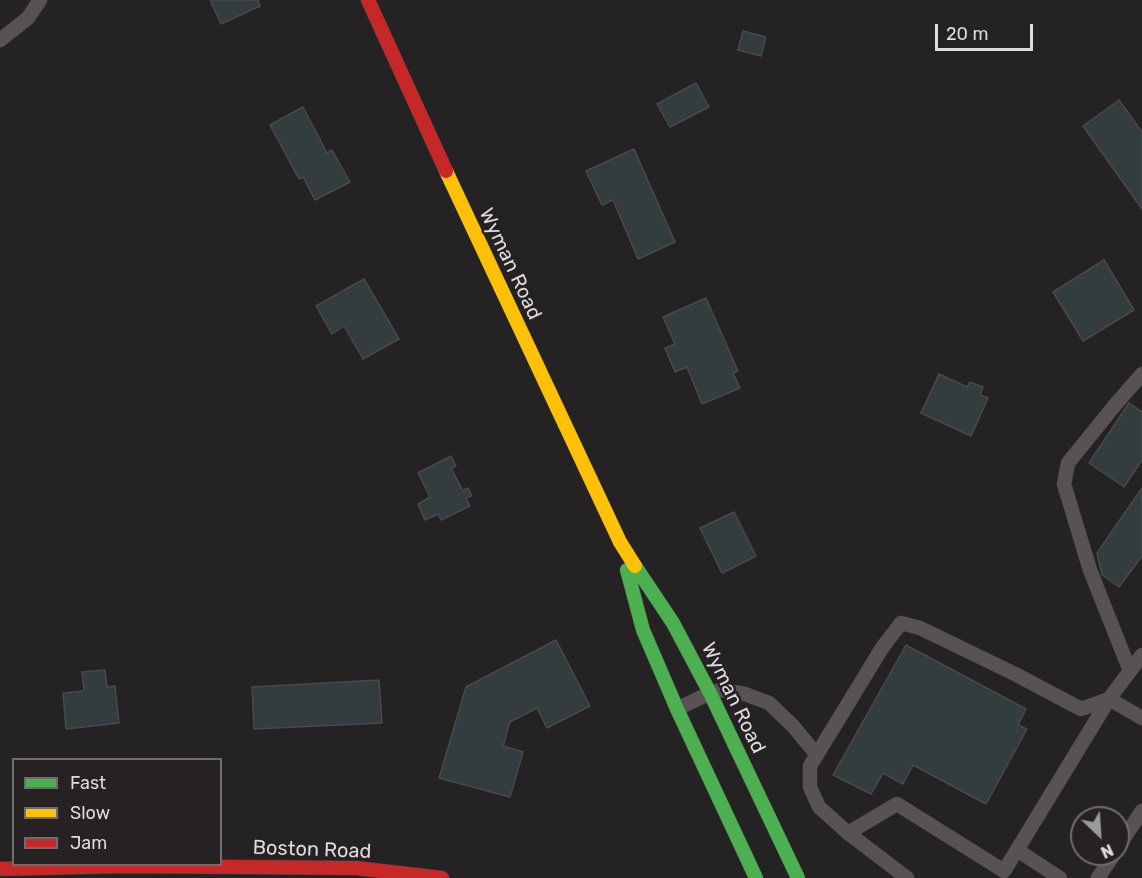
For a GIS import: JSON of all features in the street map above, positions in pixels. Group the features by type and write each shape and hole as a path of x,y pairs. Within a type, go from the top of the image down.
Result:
{"street":[{"name":"Wyman Road","path":"368,0 468,220 620,542 673,622 710,693 798,878"},
{"name":"Wyman Road","path":"620,542 644,630 677,709 756,878"},
{"name":"Boston Road","path":"0,869 126,866 356,868 442,878"}],"lane":[{"path":"0,40 28,18 40,0"},
{"path":"1130,671 1090,570 1064,484 1068,463 1142,374"},
{"path":"907,878 848,833 819,807 810,786 810,766 882,648 901,623 931,633 1081,709 1109,699 1142,718"},
{"path":"848,833 897,804 1004,870 1109,699 1142,655"},
{"path":"677,709 710,693 722,690 745,694 769,703 793,726 817,755"},
{"path":"1130,830 1142,811"},
{"path":"1017,850 1060,878"}],"building":[{"path":"210,0 258,0 260,6 221,24"},
{"path":"743,31 766,37 761,56 738,50"},
{"path":"696,83 709,107 670,127 657,104"},
{"path":"1119,100 1142,132 1142,209 1083,126"},
{"path":"303,107 327,153 332,150 350,182 315,200 303,177 299,179 270,125"},
{"path":"634,149 675,242 638,259 613,200 602,205 586,171"},
{"path":"1104,260 1134,310 1083,341 1053,292"},
{"path":"364,279 399,339 363,359 344,326 332,334 316,306"},
{"path":"706,298 738,371 733,373 740,388 702,404 687,367 675,372 665,348 675,344 663,317"},
{"path":"939,374 967,387 970,382 983,387 980,395 988,398 971,436 921,413"},
{"path":"1129,403 1142,412 1142,460 1124,487 1089,463"},
{"path":"451,456 456,466 451,468 463,491 468,488 472,496 466,498 470,506 441,520 438,514 425,520 418,504 430,497 418,473"},
{"path":"1142,488 1142,556 1119,587 1102,575 1097,553"},
{"path":"734,512 756,556 722,573 700,528"},
{"path":"556,640 590,706 547,728 537,708 510,722 503,746 523,752 510,797 439,778 466,687"},
{"path":"906,645 1026,709 1018,725 1027,729 986,804 913,765 903,784 883,773 871,794 833,775"},
{"path":"105,670 107,687 115,686 119,723 66,729 63,693 84,691 82,672"},
{"path":"379,680 382,723 254,729 252,687"}],"traffic: fast":[{"path":"635,566 673,623 710,693 798,878"},
{"path":"627,570 643,630 677,709 756,878"}],"traffic: slow":[{"path":"446,171 620,542 635,566"}],"traffic: jam":[{"path":"368,0 446,171"},
{"path":"0,869 126,866 356,868 442,878"}]}
